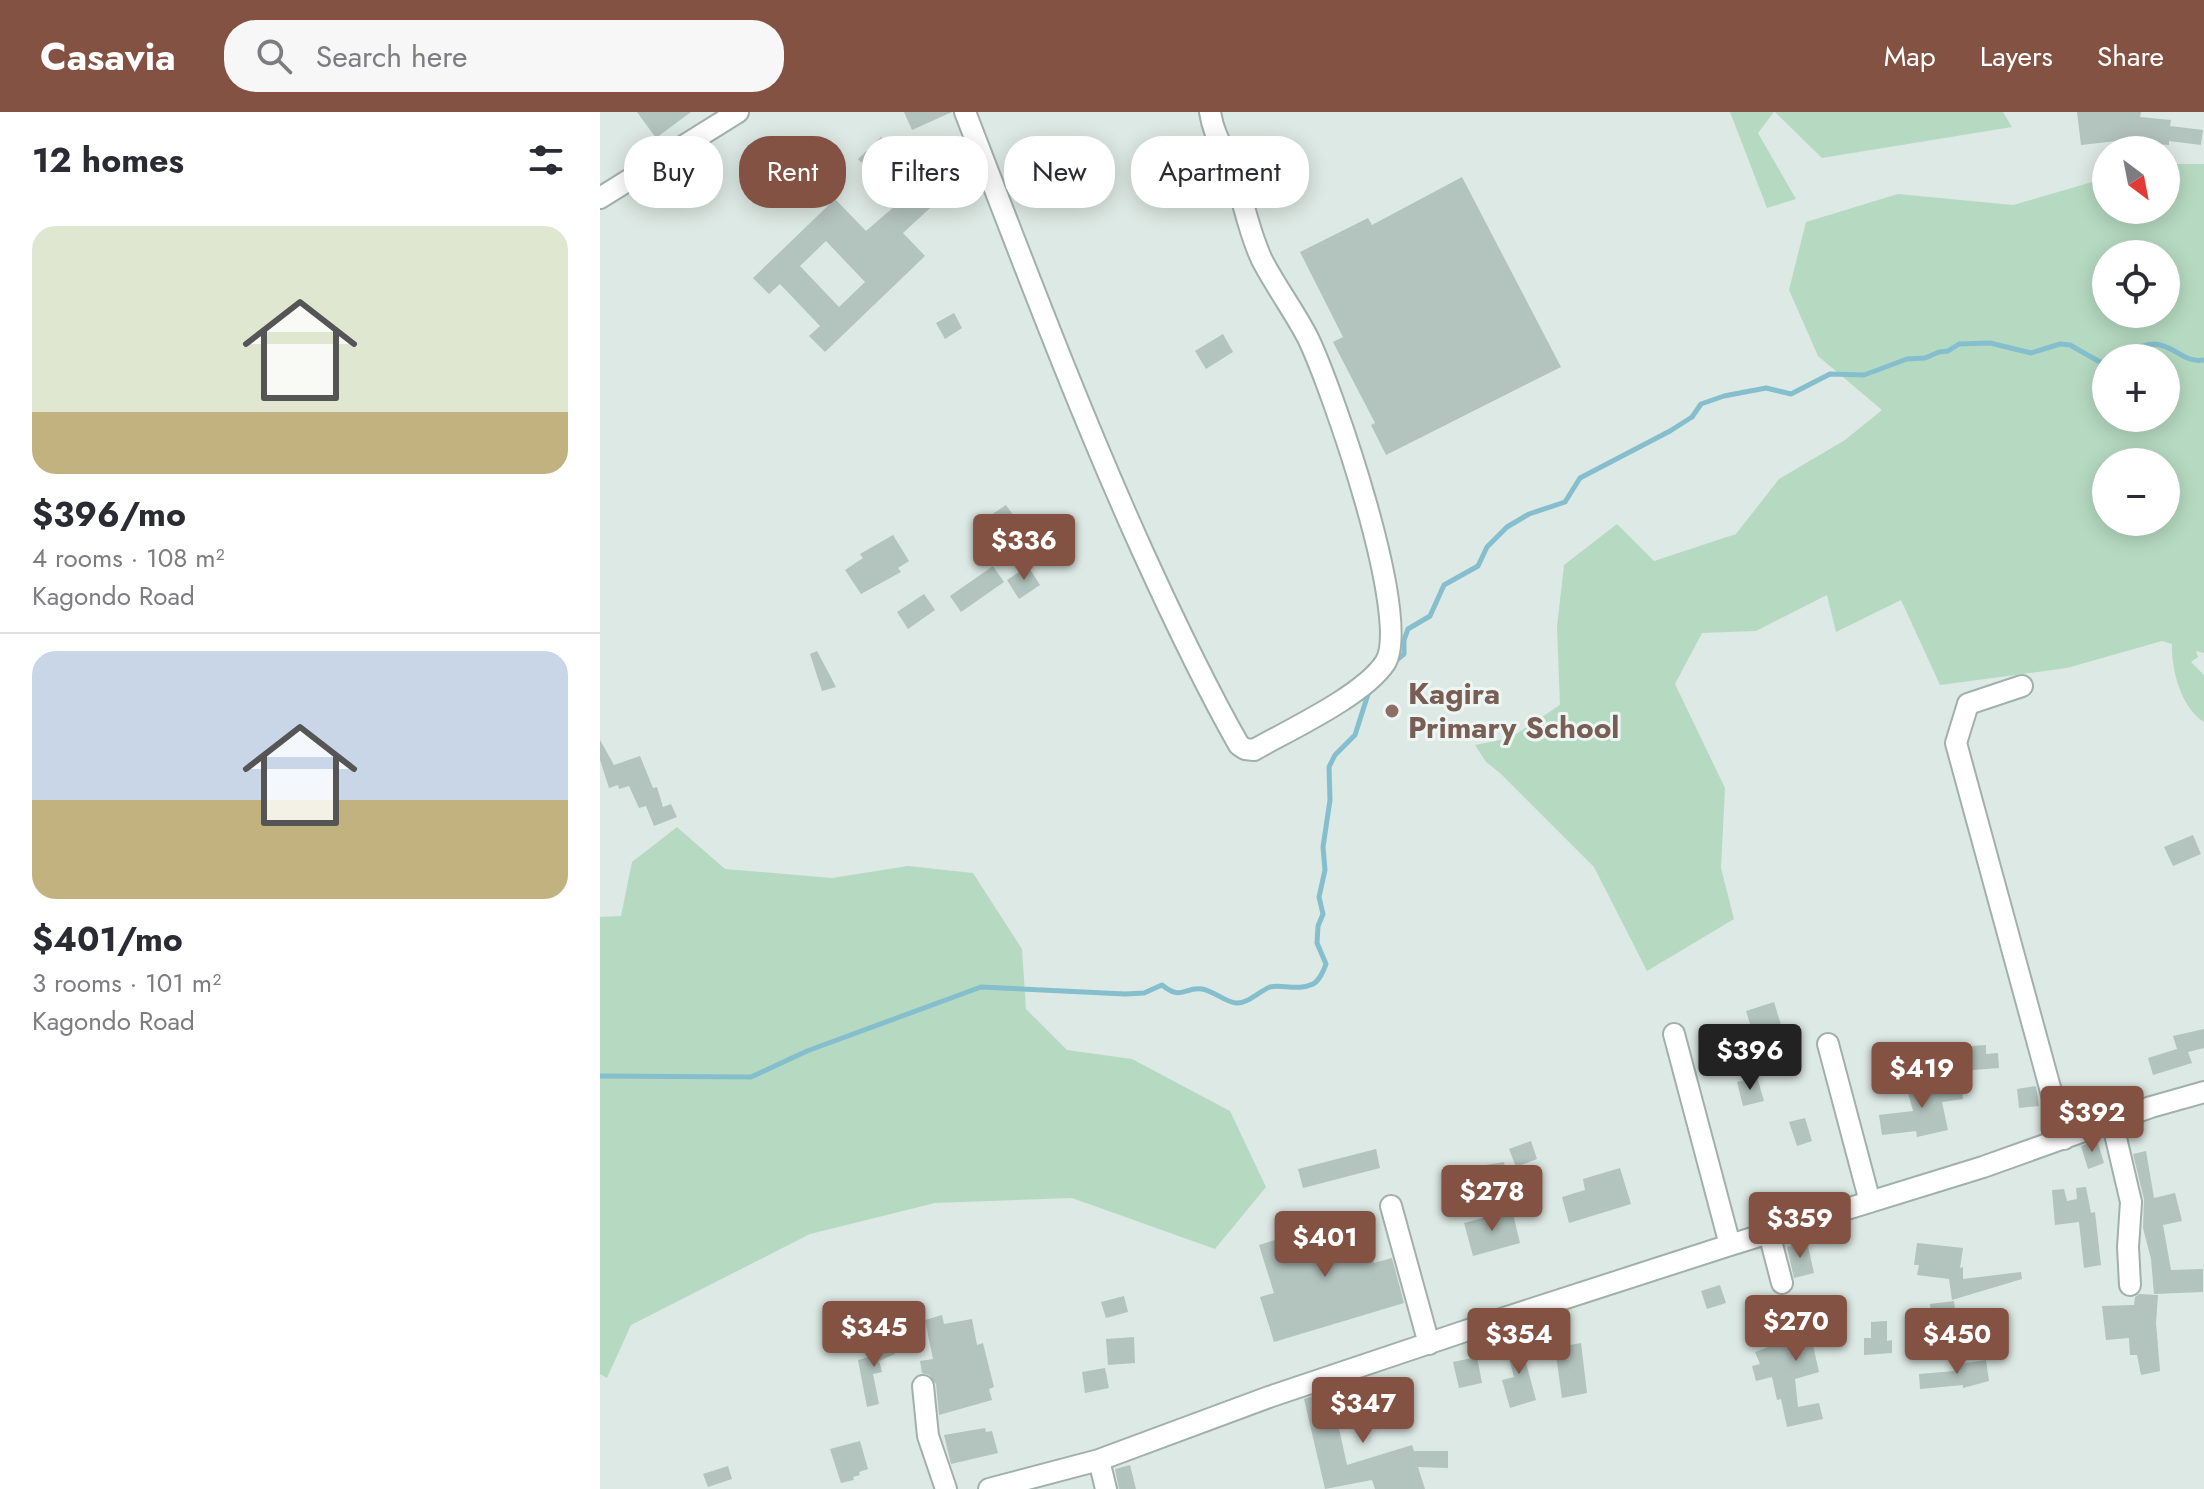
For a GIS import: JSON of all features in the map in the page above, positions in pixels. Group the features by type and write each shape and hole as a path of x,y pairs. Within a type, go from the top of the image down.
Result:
{"street":[{"path":"600,198 710,119 738,112"},
{"path":"965,112 1091,436 1204,684 1239,745 1254,750 1365,684 1386,662 1392,638 1388,597 1374,527 1351,457 1309,340 1261,258 1231,165 1213,133 1210,112"},
{"path":"2022,686 1968,704 1956,743 2064,1139"},
{"path":"1674,1034 1730,1245"},
{"path":"1828,1044 1870,1202"},
{"path":"989,1489 1010,1486 1099,1460 1269,1397 2204,1092"},
{"path":"2112,1121 2131,1202 2128,1247 2130,1285"},
{"path":"1391,1206 1429,1344"},
{"path":"1769,1233 1782,1283"},
{"path":"923,1386 928,1436 946,1489"},
{"path":"1099,1460 1106,1489"}],"green space":[{"path":"1730,112 1774,112 1758,133 1796,199 1767,208"},
{"path":"1775,112 2003,112 2012,127 1822,158"},
{"path":"2180,164 2204,164 2204,653 2196,651 2198,657 2191,662 2204,675 2204,722 2189,707 2179,687 2172,644 2162,641 2067,668 1940,685 1901,600 1836,632 1827,595 1756,631 1702,633 1675,684 1725,788 1721,868 1734,919 1647,971 1594,867 1486,762 1475,745 1510,738 1560,705 1557,627 1564,565 1617,524 1654,561 1736,534 1779,479 1845,440 1882,410 1818,356 1789,290 1806,222 1898,194 2013,205 2092,182 2092,224 2180,224"},
{"path":"677,827 725,869 832,878 908,866 973,873 1022,949 1026,1009 1067,1050 1132,1059 1230,1111 1266,1187 1215,1249 1072,1198 935,1203 810,1234 631,1325 607,1378 600,1374 600,917 621,916 632,862"}],"building":[{"path":"637,112 691,112 659,136 655,136"},
{"path":"904,112 952,112 912,130"},
{"path":"2077,112 2141,112 2140,117 2171,120 2170,126 2203,130 2201,145 2180,142 2180,136 2092,136 2092,144 2081,145"},
{"path":"1462,177 1561,367 1386,455 1371,425 1375,423 1333,342 1343,337 1300,252 1368,218 1372,225"},
{"path":"826,208 844,208 866,231 893,208 930,208 903,233 925,256 825,352 809,336 820,326 780,284 769,294 753,278","holes":["826,241 865,282 839,307 800,266"]},
{"path":"954,313 962,328 945,339 936,323"},
{"path":"1223,334 1233,352 1206,369 1195,351"},
{"path":"1006,505 1016,519 995,534 985,519"},
{"path":"893,535 909,561 898,568 901,572 861,594 845,570 863,558 860,554"},
{"path":"993,566 1004,582 961,612 950,596"},
{"path":"1028,566 1040,585 1019,599 1007,580"},
{"path":"924,594 935,610 908,629 897,612"},
{"path":"817,651 836,687 822,691 810,654"},
{"path":"600,740 614,765 640,756 653,788 657,787 663,807 671,804 677,817 654,826 646,806 639,808 629,786 609,788 600,760"},
{"path":"2193,835 2201,854 2173,866 2164,847"},
{"path":"1774,1002 1787,1044 1781,1046 1784,1060 1779,1061 1781,1070 1766,1074 1746,1011"},
{"path":"2204,1029 2204,1048 2188,1052 2192,1063 2153,1075 2148,1058 2177,1049 2173,1036"},
{"path":"1986,1045 1986,1054 1998,1053 1999,1068 1972,1070 1970,1046"},
{"path":"1903,1075 1919,1076 1922,1089 1962,1084 1963,1099 1942,1102 1948,1130 1917,1137 1916,1131 1882,1135 1879,1115 1913,1111"},
{"path":"1757,1077 1764,1101 1743,1106 1737,1082"},
{"path":"2036,1086 2039,1106 2019,1108 2017,1089"},
{"path":"1805,1118 1812,1141 1797,1146 1789,1122"},
{"path":"2097,1140 2104,1163 2088,1169 2081,1146"},
{"path":"1531,1141 1537,1159 1516,1167 1509,1149"},
{"path":"1376,1149 1380,1168 1303,1188 1298,1169"},
{"path":"2146,1151 2154,1198 2175,1193 2182,1221 2163,1225 2171,1270 2203,1269 2203,1292 2154,1294 2151,1259 2143,1228 2144,1199 2133,1154"},
{"path":"1504,1162 1508,1187 1477,1191 1473,1167"},
{"path":"1620,1168 1631,1204 1569,1223 1562,1197 1585,1190 1583,1179"},
{"path":"2086,1187 2091,1213 2095,1212 2101,1265 2084,1268 2079,1222 2055,1225 2052,1190 2064,1189 2067,1201 2077,1199 2076,1188"},
{"path":"1512,1210 1520,1243 1473,1256 1464,1223"},
{"path":"1359,1214 1374,1263 1392,1258 1404,1303 1274,1342 1260,1297 1274,1293 1259,1245"},
{"path":"1807,1242 1814,1273 1794,1278 1787,1247"},
{"path":"1917,1243 1963,1248 1960,1268 1963,1267 1963,1279 2021,1272 2022,1279 1952,1300 1949,1279 1917,1275 1919,1265 1914,1265"},
{"path":"1720,1285 1726,1303 1707,1309 1701,1291"},
{"path":"2139,1294 2158,1295 2156,1323 2160,1371 2141,1375 2137,1355 2130,1355 2129,1338 2106,1340 2102,1306 2134,1305 2135,1297"},
{"path":"1124,1296 1128,1312 1106,1318 1101,1302"},
{"path":"1954,1301 1956,1318 1932,1321 1930,1304"},
{"path":"1836,1307 1844,1328 1812,1341 1819,1372 1795,1379 1798,1407 1819,1403 1823,1419 1787,1427 1772,1377 1756,1381 1752,1366 1760,1364 1755,1352 1768,1347 1766,1341 1793,1330 1792,1324 1812,1319 1811,1316"},
{"path":"942,1315 944,1324 972,1319 977,1345 983,1343 994,1387 989,1389 992,1400 939,1415 936,1384 929,1375 922,1373 920,1361 933,1359 925,1320"},
{"path":"1887,1321 1887,1341 1892,1340 1892,1353 1864,1355 1864,1338 1871,1338 1871,1322"},
{"path":"1134,1337 1135,1363 1108,1365 1106,1339"},
{"path":"891,1338 895,1354 879,1361 882,1372 873,1374 879,1404 867,1407 858,1360 875,1355 871,1343"},
{"path":"1527,1341 1532,1358 1525,1359 1536,1400 1510,1408 1502,1380 1514,1377 1506,1347"},
{"path":"1581,1343 1587,1393 1562,1398 1555,1348"},
{"path":"1477,1357 1482,1383 1459,1388 1453,1362"},
{"path":"1986,1360 1989,1381 1963,1388 1963,1385 1920,1389 1919,1374 1954,1371 1953,1367 1960,1364"},
{"path":"1105,1368 1109,1388 1085,1393 1082,1372"},
{"path":"1378,1388 1383,1415 1338,1424 1347,1465 1412,1445 1414,1451 1448,1451 1448,1468 1418,1467 1425,1489 1375,1489 1372,1480 1325,1489 1304,1399 1330,1390 1331,1397"},
{"path":"985,1428 986,1432 992,1431 998,1453 951,1464 944,1435"},
{"path":"860,1441 868,1469 859,1472 860,1475 853,1477 854,1480 841,1483 830,1449"},
{"path":"1130,1465 1136,1489 1119,1489 1115,1469"},
{"path":"728,1466 732,1479 708,1487 703,1474"}],"waterway":[{"path":"1392,664 1404,654 1408,629 1430,616 1444,585 1478,566 1487,547 1507,527 1529,514 1565,502 1580,478 1670,431 1692,417 1701,404 1766,388 1791,394 1830,374 1864,375 1907,359 1925,358 1948,351 1959,344 1990,343 2031,353 2060,344 2070,345 2092,357"},
{"path":"2180,353 2197,361 2204,360"},
{"path":"600,1076 751,1077 807,1051 981,987 1125,994 1144,993 1162,985 1178,993 1202,989 1236,1003 1270,987 1313,984 1326,964 1317,943 1318,926 1323,914 1319,897 1325,870 1323,847 1330,800 1329,767 1335,755 1355,735 1370,688"}],"place":[{"name":"Kagira Primary School","path":"1392,711"}]}
